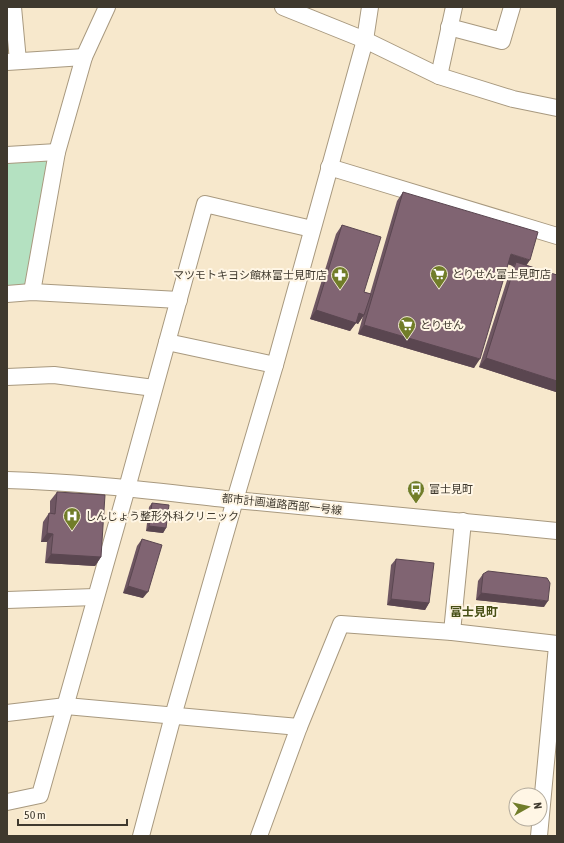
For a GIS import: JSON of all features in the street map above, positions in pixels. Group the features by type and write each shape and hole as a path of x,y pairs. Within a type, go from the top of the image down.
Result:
{"street":[{"path":"13,7 12,61 84,58"},
{"path":"32,292 57,152 84,58 107,7"},
{"path":"283,7 365,40 439,76 513,99 557,108"},
{"path":"141,836 173,716 275,366 365,40 370,7"},
{"path":"439,76 454,7"},
{"path":"449,27 502,41 512,7"},
{"path":"7,155 57,152"},
{"path":"329,167 557,236"},
{"path":"7,802 40,795 127,488 205,204 312,229"},
{"path":"7,294 32,292 179,300"},
{"path":"167,342 275,366"},
{"path":"7,377 54,375 154,388"},
{"name":"都市計画道路西部一号線","path":"7,480 127,488 557,531"},
{"path":"452,632 463,521"},
{"path":"7,600 95,597"},
{"path":"259,836 299,727 341,624 452,632 557,645 555,698 539,836"},
{"path":"7,713 66,706 299,727"}],"green space":[{"path":"57,152 32,292 7,294 7,155"}],"building":[{"path":"403,192 538,232 530,260 511,254 480,359 364,325"},
{"path":"342,225 381,237 364,292 371,294 364,315 359,313 356,323 316,310"},
{"path":"516,262 557,275 557,381 486,358"},
{"path":"57,492 105,495 101,557 51,554 53,534 47,533 49,513 55,514"},
{"path":"152,503 169,505 166,528 149,526"},
{"path":"142,539 162,545 148,592 128,586"},
{"path":"396,559 434,563 429,603 391,599"},
{"path":"488,571 547,578 550,583 548,601 481,593 483,574"}],"place":[{"name":"とりせん富士見町店","path":"439,289"},
{"name":"マツモトキヨシ館林富士見町店","path":"340,290"},
{"name":"とりせん","path":"407,340"},
{"name":"富士見町","path":"416,504"},
{"name":"しんじょう整形外科クリニック","path":"72,531"}],"district":[{"name":"富士見町","path":"474,612"}]}
